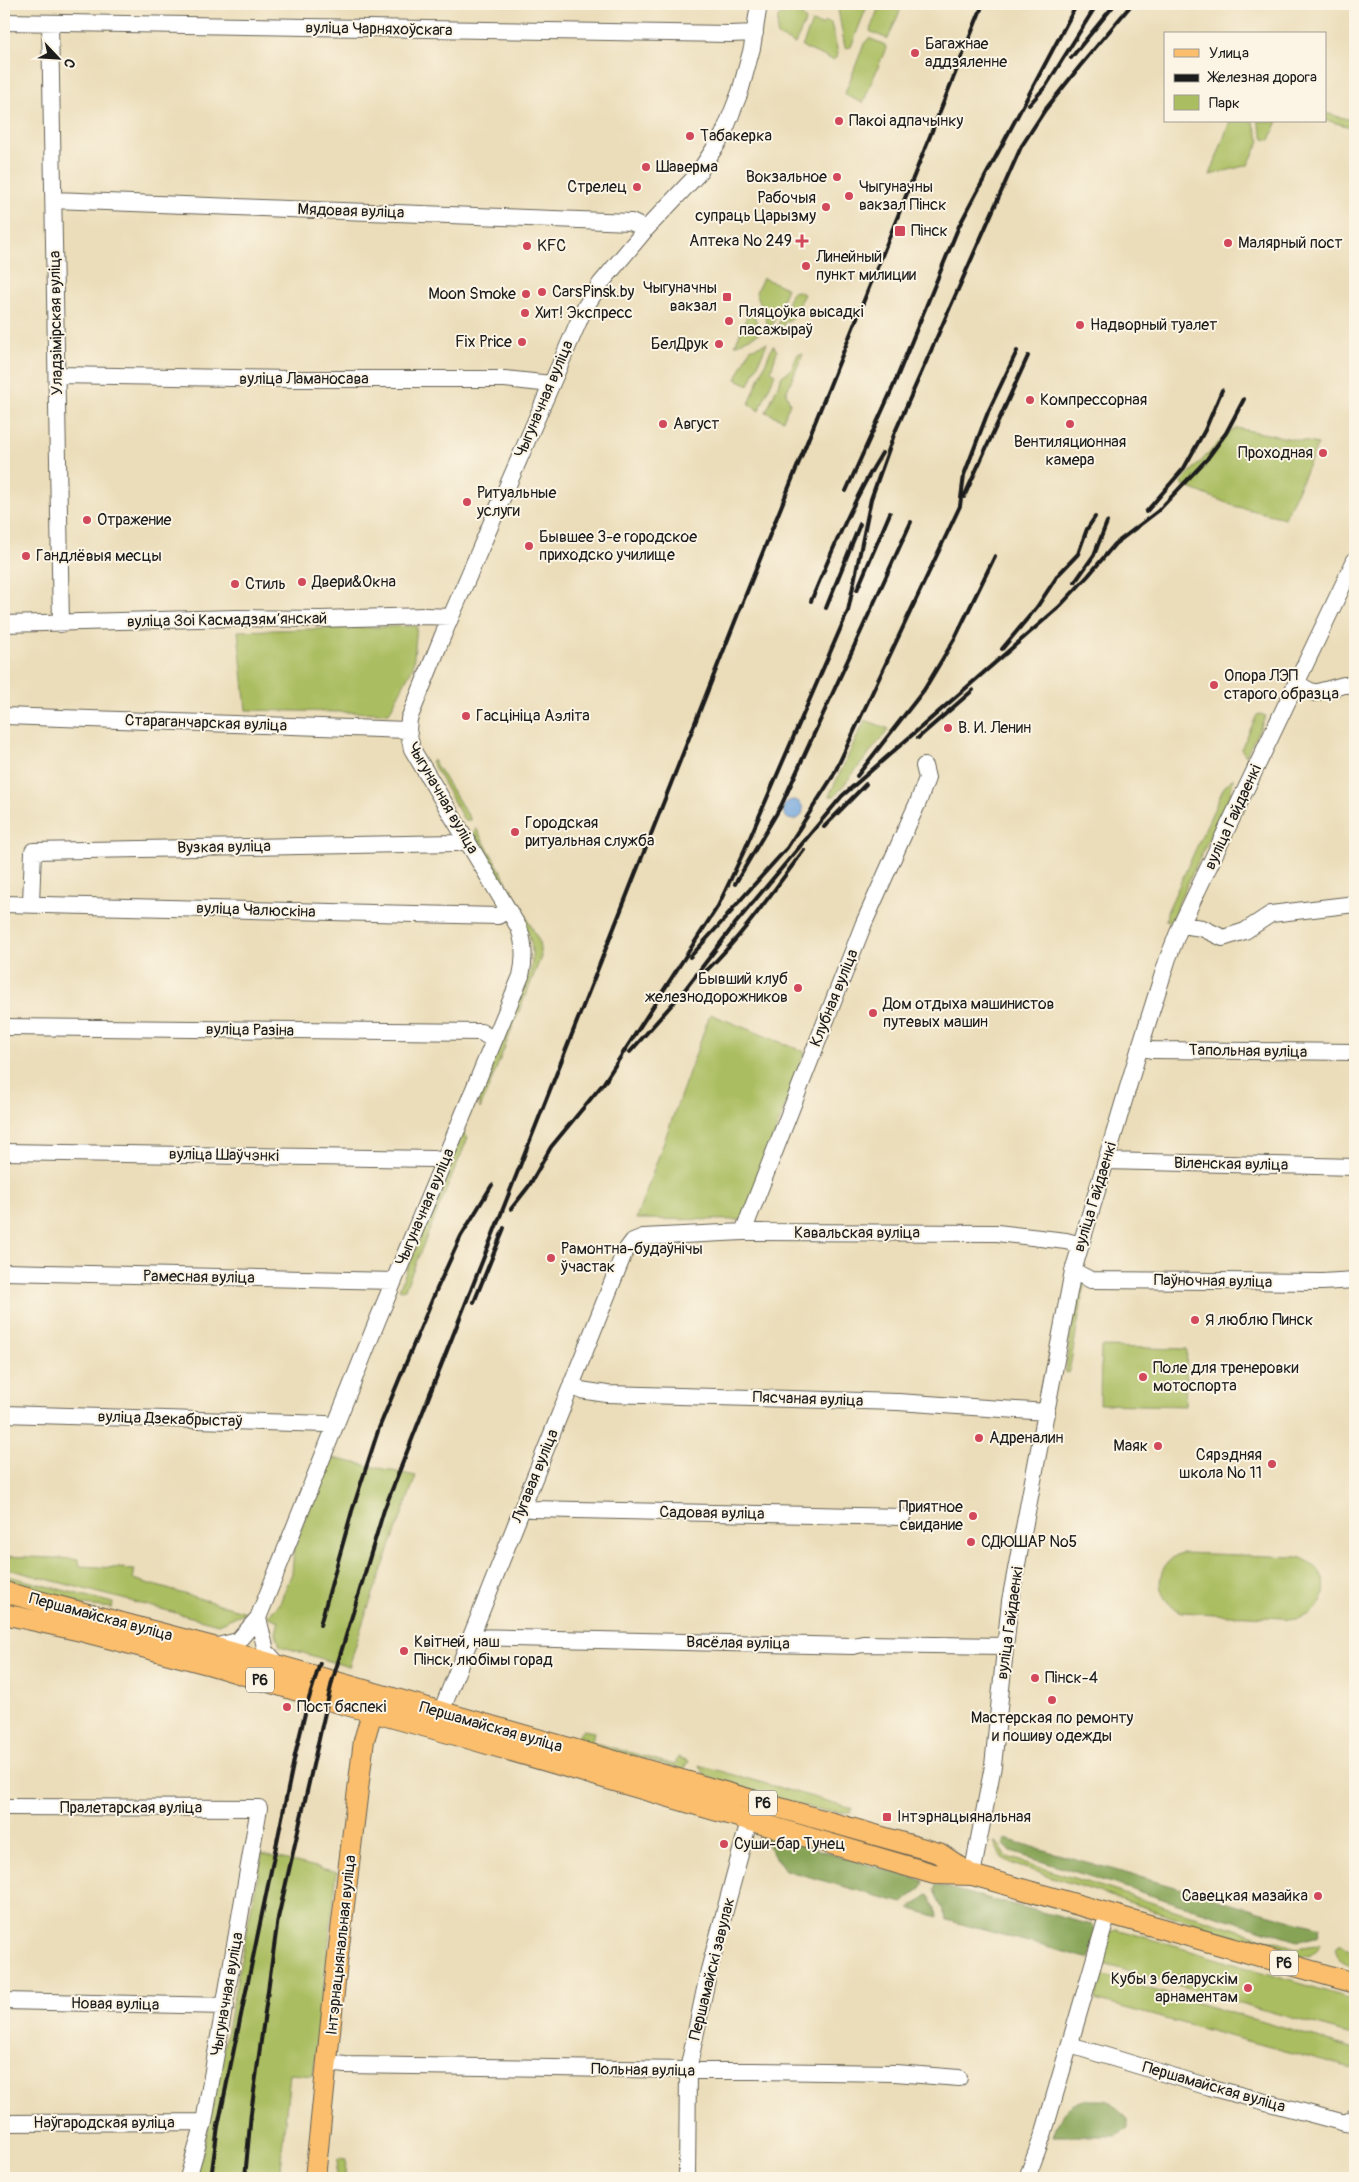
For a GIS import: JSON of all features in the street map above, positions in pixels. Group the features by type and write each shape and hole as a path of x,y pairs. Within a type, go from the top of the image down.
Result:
{"main road":[{"name":"Першамайская вуліца","path":"4,1592 212,1647 940,1853 972,1875"},
{"name":"Першамайская вуліца","path":"4,1614 81,1630 200,1662 934,1874 972,1875 1355,1983"},
{"name":"Інтэрнацыянальная вуліца","path":"316,2178 337,1963 364,1740 372,1712"}],"street":[{"name":"Чыгуначная вуліца","path":"212,1647 238,1641 258,1618 394,1281 521,976 524,964 523,940 519,928 467,838 412,749 408,730 414,707 584,309 601,283 646,228 697,175 723,134 740,92 755,33 759,4"},
{"name":"вуліца Чарняхоўскага","path":"4,22 755,33"},
{"name":"Уладзімірская вуліца","path":"50,23 61,624"},
{"name":"Мядовая вуліца","path":"54,200 631,222 646,228"},
{"name":"вуліца Ламаносава","path":"57,375 251,379 505,379 551,384"},
{"name":"вуліца Гайдаенкі","path":"972,1875 993,1766 1010,1601 1073,1271 1140,1047 1168,958 1181,925 1355,560"},
{"name":"вуліца Зоі Касмадзямʼянскай","path":"4,624 236,618 320,620 425,616 451,617"},
{"path":"1296,683 1314,693 1344,685 1355,685"},
{"name":"Стараганчарская вуліца","path":"4,716 408,730"},
{"name":"Клубная вуліца","path":"743,1232 864,923 919,800 927,778 924,766"},
{"name":"Вузкая вуліца","path":"32,904 33,851 456,843 467,838"},
{"name":"вуліца Чалюскіна","path":"4,904 498,916 508,910"},
{"path":"1181,925 1202,928 1224,938 1245,931 1271,914 1355,904"},
{"name":"вуліца Разіна","path":"4,1027 481,1032 494,1040"},
{"name":"Тапольная вуліца","path":"1140,1047 1152,1050 1355,1052"},
{"name":"вуліца Шаўчэнкі","path":"4,1152 434,1159 444,1162"},
{"name":"Віленская вуліца","path":"1106,1162 1355,1167"},
{"name":"Кавальская вуліца","path":"633,1242 643,1237 743,1232 997,1234 1066,1241 1081,1245"},
{"name":"Лугавая вуліца","path":"441,1712 624,1253 633,1242"},
{"name":"Паўночная вуліца","path":"1073,1271 1091,1280 1322,1282 1355,1280"},
{"name":"Рамесная вуліца","path":"4,1272 394,1281"},
{"name":"Пясчаная вуліца","path":"572,1382 580,1390 607,1394 898,1402 1047,1412"},
{"name":"вуліца Дзекабрыстаў","path":"4,1414 326,1424 334,1428"},
{"name":"Садовая вуліца","path":"523,1506 531,1510 902,1516"},
{"path":"258,1618 266,1651 280,1667"},
{"name":"Вясёлая вуліца","path":"471,1637 844,1646 863,1644 1005,1646"},
{"name":"Пралетарская вуліца","path":"4,1807 259,1808"},
{"name":"Чыгуначная вуліца","path":"188,2178 204,2122 226,2006 259,1808"},
{"name":"Першамайскі завулак","path":"687,2178 688,2070 709,1970 749,1821"},
{"path":"1027,2178 1070,2046 1108,1913"},
{"name":"Новая вуліца","path":"4,2001 226,2006"},
{"name":"Першамайская вуліца","path":"1070,2046 1210,2087 1345,2123 1354,2118 1355,2115"},
{"name":"Польная вуліца","path":"328,2063 345,2065 895,2073 959,2078"},
{"name":"Наўгародская вуліца","path":"4,2123 204,2122"}],"green space":[{"path":"804,4 824,4 821,11 814,14 806,10"},
{"path":"837,4 868,4 851,47 845,48"},
{"path":"880,4 903,4 888,39 870,30"},
{"path":"791,7 794,7 806,20 795,44 777,36 778,17"},
{"path":"812,22 822,25 825,22 831,23 838,53 837,57 833,60 802,47"},
{"path":"869,38 885,45 886,48 863,103 847,96 845,93 864,44"},
{"path":"1326,113 1355,121 1354,128 1326,120"},
{"path":"1230,122 1253,122 1260,141 1248,165 1210,175"},
{"path":"1258,122 1278,122 1270,140 1264,139"},
{"path":"763,278 787,288 770,331 756,292"},
{"path":"797,291 804,294 792,319 785,322 780,335 775,332 792,292"},
{"path":"751,306 760,333 735,345"},
{"path":"767,343 749,385 736,379 750,349"},
{"path":"774,346 777,351 771,371 775,374 759,411 749,404"},
{"path":"798,354 803,354 786,393 790,403 783,420 766,412 782,376 791,369"},
{"path":"1236,428 1318,444 1285,518 1234,506 1184,486 1181,482 1229,432"},
{"path":"417,626 413,667 389,713 246,710 238,631"},
{"path":"1257,715 1266,716 1246,756 1241,749"},
{"path":"865,720 889,729 835,796 829,796"},
{"path":"433,760 471,820 464,820 431,761"},
{"path":"1233,778 1231,793 1177,906 1173,919 1168,923 1166,921 1167,912 1224,787"},
{"path":"476,828 506,880 498,879 473,835"},
{"path":"511,888 539,941 541,957 480,1109 478,1098 531,969 532,948 530,939 523,921 508,894"},
{"path":"710,1014 805,1052 743,1220 636,1219"},
{"path":"464,1134 468,1138 405,1289 399,1289 462,1135"},
{"path":"1080,1283 1085,1283 1069,1373 1065,1372 1076,1297"},
{"name":"Поле для тренеровки мотоспорта","path":"1101,1347 1187,1349 1185,1406 1100,1404"},
{"path":"328,1457 416,1476 364,1619 349,1667 280,1646 276,1633 279,1621 267,1616 279,1605 292,1573 294,1548"},
{"path":"1181,1553 1298,1557 1310,1562 1318,1570 1325,1588 1323,1597 1310,1614 1298,1619 1182,1612 1172,1607 1166,1599 1160,1582 1165,1566 1172,1558"},
{"path":"4,1556 79,1559 80,1566 135,1569 133,1579 246,1612 218,1624 4,1568"},
{"path":"4,1575 113,1603 112,1608 73,1604 33,1589 4,1582"},
{"path":"583,1730 594,1732 592,1742 675,1765 678,1757 689,1761 684,1770 577,1741 578,1735"},
{"path":"699,1765 852,1808 851,1813 817,1810 706,1777"},
{"path":"765,1834 924,1881 922,1887 902,1903 785,1870 765,1842 757,1839"},
{"path":"1005,1839 1320,1928 1318,1936 1298,1941 1011,1852 1003,1844"},
{"path":"994,1843 999,1845 1007,1857 1296,1948 1321,1944 1311,1955 1304,1957 1232,1935 1015,1865 1002,1858"},
{"path":"262,1854 337,1872 313,2076 290,2074 279,2178 192,2178 202,2155"},
{"path":"936,1885 1092,1925 1096,1929 1090,1959 947,1920 934,1890"},
{"path":"927,1895 930,1896 938,1917 910,1909"},
{"path":"1117,1929 1355,2000 1355,2036 1100,1963 1109,1933"},
{"path":"1339,1945 1343,1945 1355,1955 1355,1967 1339,1959 1336,1948"},
{"path":"1102,1975 1355,2049 1355,2061 1352,2069 1095,2000"},
{"path":"1084,2100 1107,2100 1127,2118 1127,2129 1117,2136 1053,2136 1063,2113 1072,2105"},
{"path":"338,2158 346,2159 345,2178 336,2178"}],"water":[{"path":"793,800 800,803 803,810 800,817 793,820 786,817 783,810 786,803"}],"railway":[{"path":"245,2178 251,2113 278,1918 332,1682 384,1510 738,614 983,4"},
{"path":"846,491 893,387 959,226 1077,4"},
{"path":"1029,105 1046,86 1097,4"},
{"path":"1071,58 1115,4"},
{"path":"603,1084 718,906 745,849 848,611 871,499 895,432 1021,147 1045,110 1132,4"},
{"path":"727,915 787,848 833,776 960,506 964,475 988,412 1017,351"},
{"path":"964,497 1028,356"},
{"path":"1146,512 1184,468 1205,430 1222,390"},
{"path":"630,1052 683,992 735,924 842,796 1059,607 1115,544 1158,511 1207,459 1226,433 1244,399"},
{"path":"811,601 852,507 882,453"},
{"path":"857,590 890,513"},
{"path":"1002,649 1037,607 1058,575 1078,554 1087,529 1095,517"},
{"path":"735,884 781,806 911,522"},
{"path":"1075,582 1094,555 1107,522"},
{"path":"826,608 860,524"},
{"path":"857,776 924,690 955,638 995,556"},
{"path":"918,738 973,690"},
{"path":"824,827 866,784"},
{"path":"707,970 746,927 804,850"},
{"path":"690,957 732,911"},
{"path":"511,1209 529,1186 551,1147 607,1079"},
{"path":"320,1625 352,1511 379,1428 435,1293 461,1236 492,1185"},
{"path":"474,1302 504,1228"},
{"path":"211,2178 218,2126 295,1755 307,1705 320,1663"}],"place":[{"name":"Багажнае аддзяленне","path":"915,53"},
{"name":"Пакоі адпачынку","path":"839,121"},
{"name":"Табакерка","path":"690,136"},
{"name":"Шаверма","path":"646,167"},
{"name":"Вокзальное","path":"837,177"},
{"name":"Стрелец","path":"637,187"},
{"name":"Чыгуначны вакзал Пінск","path":"849,196"},
{"name":"Рабочыя супраць Царызму","path":"826,207"},
{"name":"Пінск","path":"900,231"},
{"name":"Аптека № 249","path":"802,241"},
{"name":"Малярный пост","path":"1228,243"},
{"name":"KFC","path":"527,246"},
{"name":"Линейный пункт милиции","path":"806,266"},
{"name":"CarsPinsk.by","path":"542,292"},
{"name":"Moon Smoke","path":"526,294"},
{"name":"Чыгуначны вакзал","path":"727,297"},
{"name":"Хит! Экспресс","path":"525,313"},
{"name":"Пляцоўка высадкі пасажыраў","path":"729,321"},
{"name":"Надворный туалет","path":"1080,325"},
{"name":"Fix Price","path":"522,342"},
{"name":"БелДрук","path":"719,344"},
{"name":"Компрессорная","path":"1030,400"},
{"name":"Август","path":"663,424"},
{"name":"Вентиляционная камера","path":"1070,424"},
{"name":"Проходная","path":"1323,453"},
{"name":"Ритуальные услуги","path":"467,502"},
{"name":"Отражение","path":"87,520"},
{"name":"Бывшее 3-е городское приходско училище","path":"529,546"},
{"name":"Гандлёвыя месцы","path":"26,556"},
{"name":"Двери&Окна","path":"302,582"},
{"name":"Стиль","path":"235,584"},
{"name":"Опора ЛЭП старого образца","path":"1214,685"},
{"name":"Гасцініца Аэліта","path":"466,716"},
{"name":"В. И. Ленин","path":"948,728"},
{"name":"Городская ритуальная служба","path":"515,832"},
{"name":"Бывший клуб железнодорожников","path":"798,988"},
{"name":"Дом отдыха машинистов путевых машин","path":"873,1013"},
{"name":"Рамонтна-будаўнічы ўчастак","path":"551,1258"},
{"name":"Я люблю Пинск","path":"1195,1320"},
{"name":"Поле для тренеровки мотоспорта","path":"1143,1377"},
{"name":"Адреналин","path":"979,1438"},
{"name":"Маяк","path":"1158,1446"},
{"name":"Сярэдняя школа № 11","path":"1272,1464"},
{"name":"Приятное свидание","path":"973,1516"},
{"name":"СДЮШАР №5","path":"971,1542"},
{"name":"Квітней, наш Пінск, любімы горад","path":"404,1651"},
{"name":"Пінск-4","path":"1035,1678"},
{"name":"Мастерская по ремонту и пошиву одежды","path":"1052,1700"},
{"name":"Пост бяспекі","path":"287,1707"},
{"name":"Інтэрнацыянальная","path":"887,1817"},
{"name":"Суши-бар Тунец","path":"724,1844"},
{"name":"Савецкая мазайка","path":"1318,1896"},
{"name":"Кубы з беларускім арнаментам","path":"1248,1988"}]}
